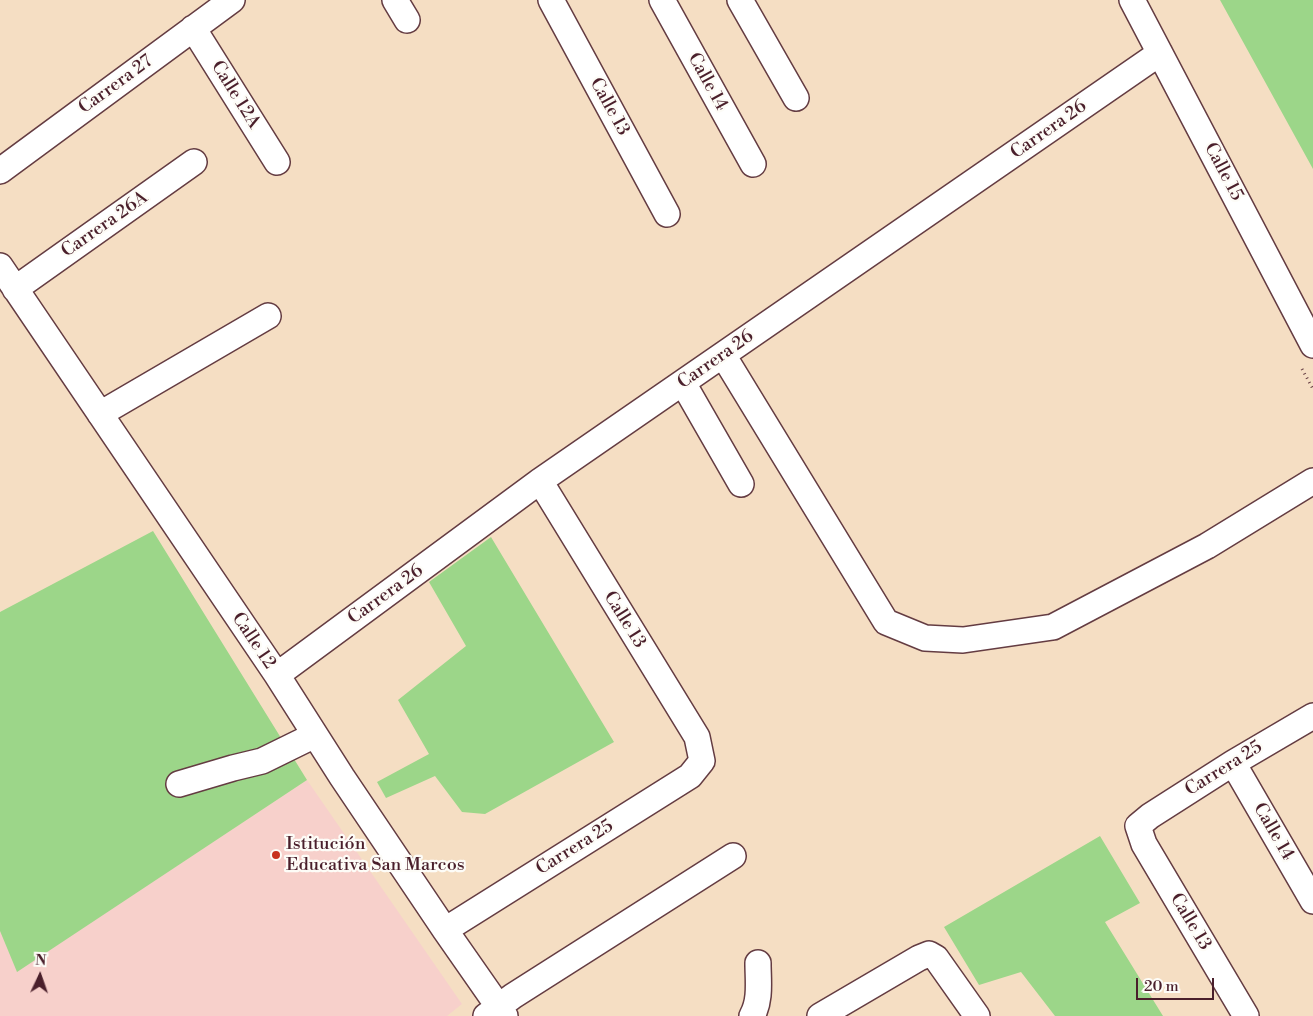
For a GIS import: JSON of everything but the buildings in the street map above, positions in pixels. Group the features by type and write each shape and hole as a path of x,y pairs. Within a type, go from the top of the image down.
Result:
{"street":[{"name":"Carrera 27","path":"0,171 232,0"},
{"name":"Calle 13","path":"551,0 668,214"},
{"name":"Calle 14","path":"662,0 753,164"},
{"path":"740,0 796,98"},
{"name":"Calle 15","path":"1132,0 1313,345"},
{"name":"Calle 12A","path":"193,28 277,162"},
{"name":"Carrera 26","path":"277,675 540,481 1160,53"},
{"name":"Carrera 26A","path":"15,289 194,162"},
{"name":"Calle 12","path":"0,266 277,675 347,785 445,930 497,1013"},
{"path":"100,414 268,316"},
{"path":"723,355 886,622 925,638 963,640 1053,627 1207,546 1313,481"},
{"path":"683,383 741,484"},
{"name":"Calle 13","path":"540,481 697,737 702,760"},
{"name":"Carrera 25","path":"1138,826 1150,816 1233,763 1313,716"},
{"path":"179,784 262,761 315,735"},
{"name":"Carrera 25","path":"445,930 690,776 702,760"},
{"name":"Calle 14","path":"1233,763 1313,901"},
{"name":"Calle 13","path":"1138,826 1144,844 1246,1016"},
{"path":"497,1013 733,856"},
{"path":"826,1015 919,958 929,954 936,958 977,1016"},
{"path":"752,1016 758,1000 758,963"}],"shaded area":[{"name":"Istitución Educativa San Marcos","path":"307,780 462,1004 447,1016 0,1016 0,931 17,971"}],"green space":[{"path":"1220,0 1313,0 1313,169"},
{"path":"153,531 307,780 17,972 0,931 0,612"},
{"path":"491,537 614,742 485,814 462,812 435,776 386,798 377,782 429,754 398,700 466,646 429,582"},
{"path":"1100,836 1140,903 1105,922 1163,1016 1055,1016 1021,972 979,985 944,927"}],"place":[{"name":"Istitución Educativa San Marcos","path":"276,855"}]}
